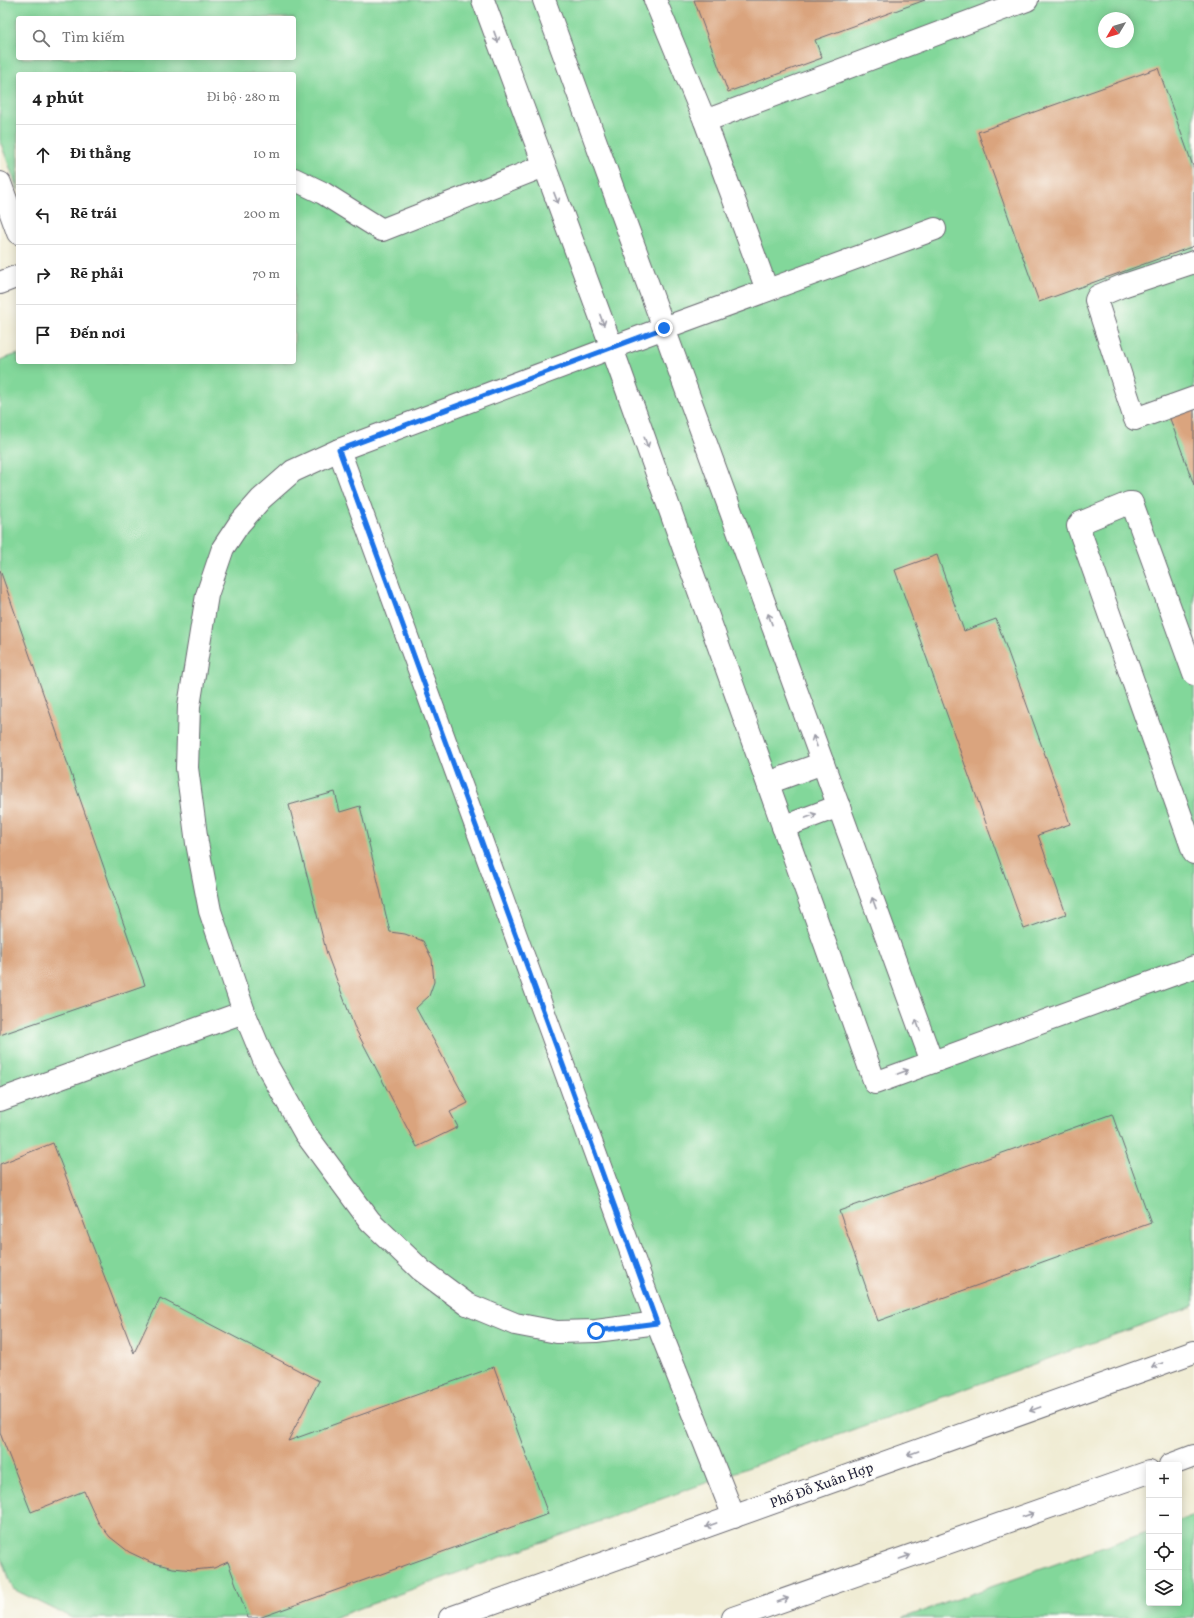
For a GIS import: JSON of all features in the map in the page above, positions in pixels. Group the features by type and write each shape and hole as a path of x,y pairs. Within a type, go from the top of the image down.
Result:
{"street":[{"path":"483,0 612,348 875,1083 1194,967"},
{"path":"544,0 932,1062"},
{"path":"655,0 705,121 767,290"},
{"path":"705,121 1004,4 1027,0"},
{"path":"296,180 323,193 382,230 544,166"},
{"path":"0,183 16,227"},
{"path":"657,1323 596,1331 557,1332 514,1324 467,1304 422,1270 370,1220 305,1133 264,1060 244,1012 210,911 197,843 186,768 189,706 207,595 223,548 239,524 261,499 293,471 339,450 664,328 935,229"},
{"path":"1194,262 1122,286 1098,296 1096,300 1135,419 1194,398"},
{"path":"0,283 16,277"},
{"path":"339,450 657,1323 734,1517"},
{"path":"1194,674 1190,649 1132,503 1129,502 1080,522 1078,526 1194,853"},
{"path":"768,783 823,763"},
{"path":"783,826 839,806"},
{"path":"0,1100 244,1012"},
{"name":"Phố Đỗ Xuân Hợp","path":"450,1618 1194,1352"},
{"path":"1178,1462 1194,1456"},
{"path":"738,1617 1146,1473"}],"green space":[{"path":"0,0 1194,0 1194,1306 333,1618 72,1618 13,1589 0,1553 0,360 16,355 16,364 296,364 296,72 16,72 16,185 0,141"},
{"path":"1194,1515 1194,1618 903,1618 1146,1532 1146,1606 1182,1606 1182,1519"}],"building":[{"path":"694,0 925,0 815,40 822,58 728,92"},
{"path":"1158,68 1194,169 1194,246 1039,302 978,132"},
{"path":"1194,407 1194,485 1169,416"},
{"path":"937,555 964,631 996,619 1070,824 1038,835 1066,914 1024,929 895,570"},
{"path":"0,570 145,985 0,1035"},
{"path":"335,792 340,812 360,806 390,932 405,934 423,941 432,959 434,982 429,996 416,1008 468,1103 450,1112 458,1127 417,1147 354,1026 327,954 289,805"},
{"path":"1112,1114 1151,1223 878,1321 839,1211"},
{"path":"53,1143 134,1353 160,1298 319,1381 288,1441 494,1367 548,1514 259,1618 248,1618 228,1562 214,1568 193,1570 173,1568 150,1562 129,1552 110,1537 98,1522 84,1491 31,1512 0,1433 0,1164"}],"route":[{"path":"596,1331 657,1323 339,450 664,328"}]}
